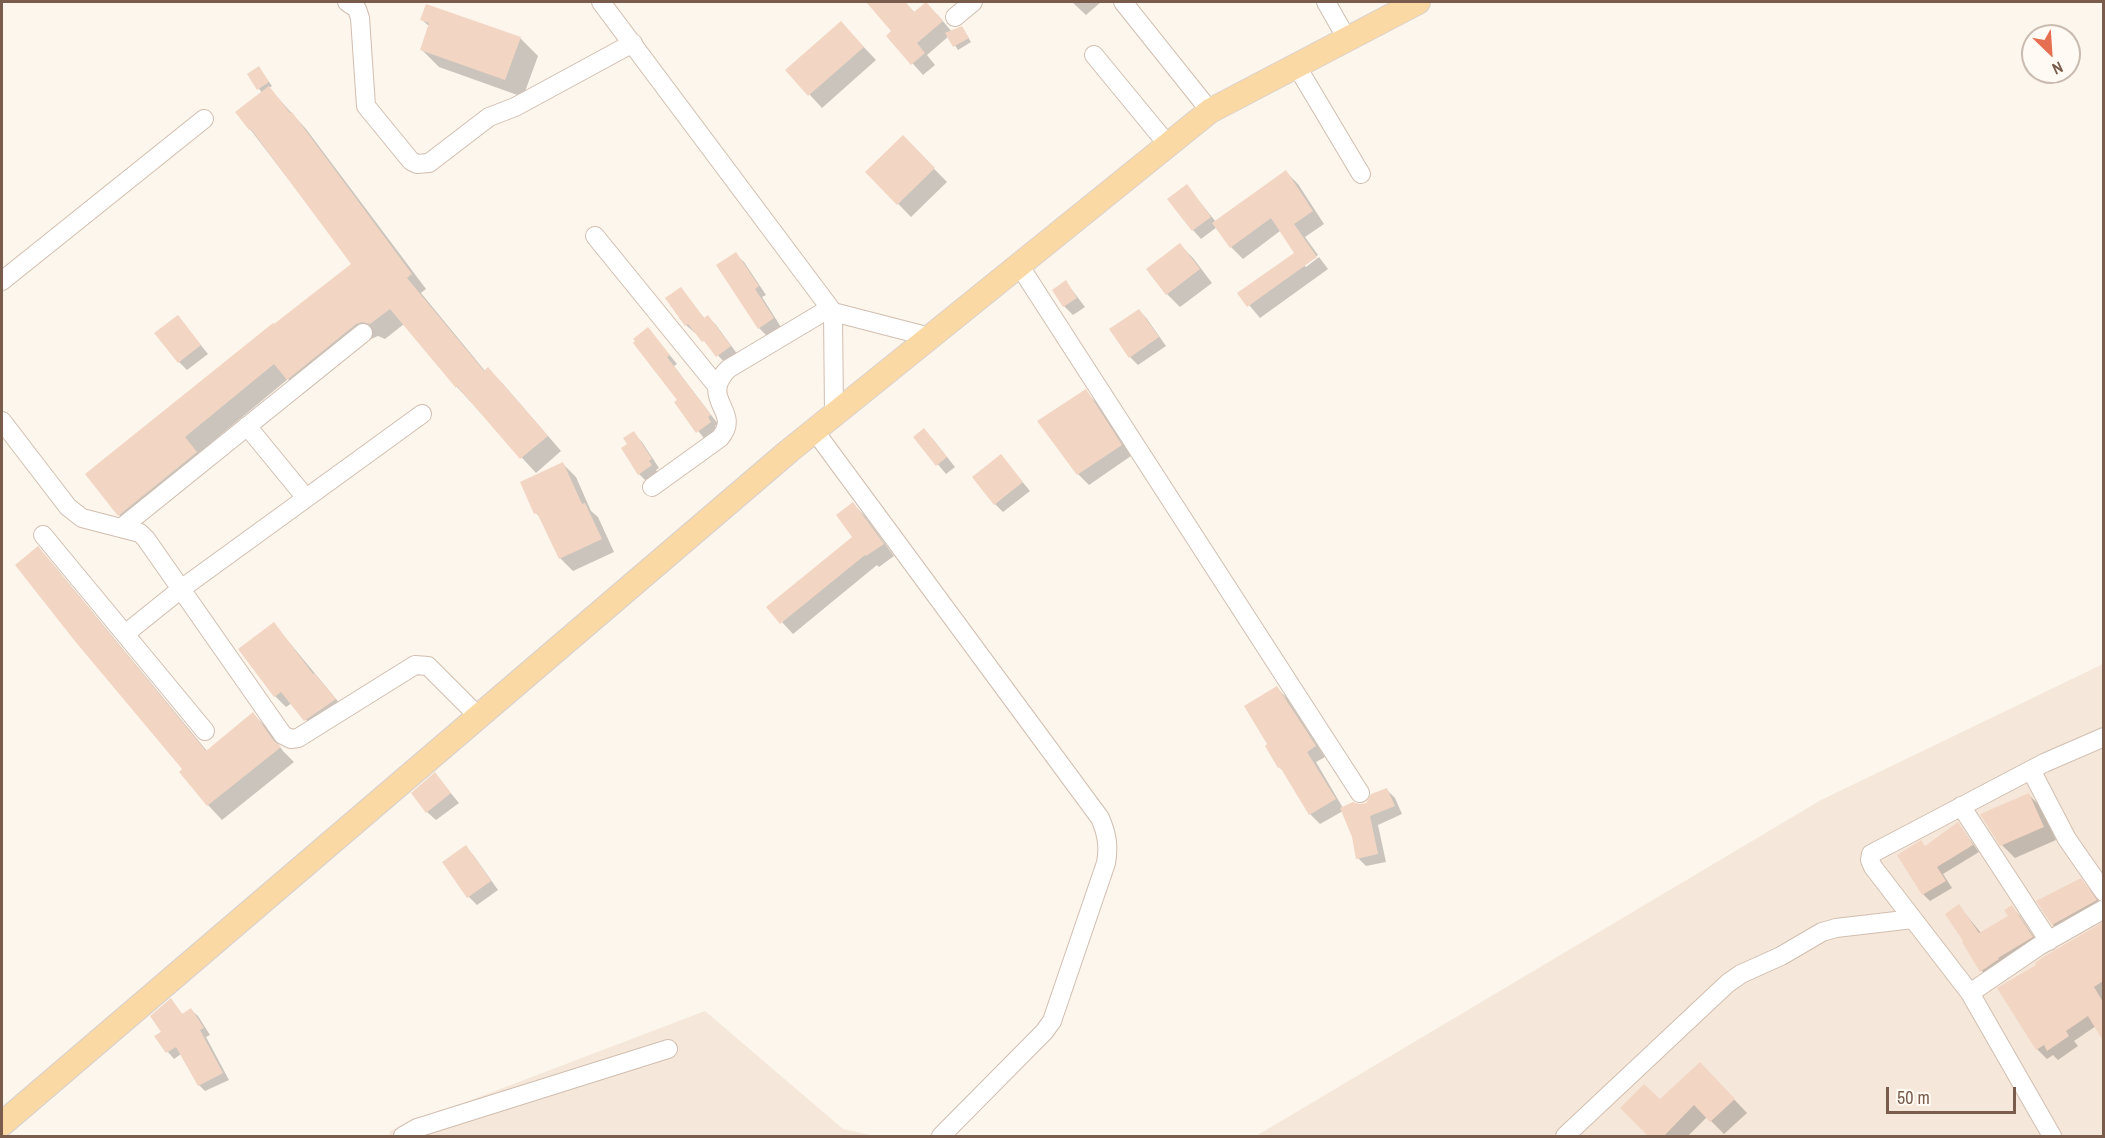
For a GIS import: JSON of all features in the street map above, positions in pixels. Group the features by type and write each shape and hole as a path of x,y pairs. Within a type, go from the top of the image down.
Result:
{"main road":[{"path":"2,1124 814,430 1210,111 1410,3"}],"street":[{"path":"347,2 357,9 360,18 366,106 411,160 417,164 429,163 489,117 515,107 633,43"},
{"path":"602,2 832,310 834,414"},
{"path":"955,17 973,2"},
{"path":"1123,2 1210,111"},
{"path":"1326,2 1347,39"},
{"path":"1094,55 1168,145"},
{"path":"1296,66 1361,174"},
{"path":"2,281 204,119"},
{"path":"595,236 717,386"},
{"path":"1019,265 1360,793"},
{"path":"652,486 720,438 725,431 728,425 727,417 717,395 717,386 721,376 728,369 832,310 930,337"},
{"path":"121,528 363,333"},
{"path":"125,634 181,589 422,414"},
{"path":"2,421 75,513 82,518 140,533 146,538 283,735 291,739 298,738 420,664 428,666 478,716"},
{"path":"247,426 306,498"},
{"path":"814,430 1100,818 1107,833 1109,849 1106,863 1052,1021 1044,1032 941,1137"},
{"path":"43,535 205,731"},
{"path":"2052,1137 1970,993 1870,860 1871,854 1961,806 2103,737"},
{"path":"2031,770 2067,839 2103,892"},
{"path":"1961,806 2049,941"},
{"path":"1970,993 2103,909"},
{"path":"1565,1137 1728,983 1741,974 1836,927 1913,919"},
{"path":"403,1137 417,1128 668,1049"}],"shaded area":[{"path":"2103,664 2103,1136 1256,1136 1821,800"},
{"path":"705,1011 843,1129 875,1136 389,1136 390,1131"}],"building":[{"path":"866,2 905,2 914,12 926,2 943,21 917,43 925,53 911,65 886,36 891,31"},
{"path":"426,4 521,37 505,80 420,50 429,23 420,20"},
{"path":"841,21 864,47 808,96 785,70"},
{"path":"962,26 969,38 953,47 945,33"},
{"path":"259,66 269,82 257,90 247,74"},
{"path":"269,86 290,113 292,112 412,274 407,278 484,371 488,367 548,436 520,459 457,386 456,388 390,309 370,324 362,322 356,324 287,380 274,364 185,437 197,452 118,516 85,474 273,323 351,264 251,129 249,130 235,112"},
{"path":"903,135 935,168 897,205 865,172"},
{"path":"1286,170 1313,211 1294,224 1317,257 1247,307 1237,293 1294,253 1271,218 1230,248 1212,223"},
{"path":"1187,184 1211,217 1192,231 1167,199"},
{"path":"1180,243 1200,269 1166,295 1146,269"},
{"path":"736,252 759,286 755,289 774,318 758,329 716,265"},
{"path":"1066,280 1077,298 1063,307 1052,290"},
{"path":"681,287 704,318 708,315 731,346 716,357 688,324 685,326 665,298"},
{"path":"1139,309 1159,337 1129,358 1109,329"},
{"path":"178,315 201,345 178,363 154,333"},
{"path":"648,327 670,355 667,357 711,415 708,417 711,422 696,433 674,402 677,400 633,343 635,341 633,339"},
{"path":"1086,389 1122,445 1077,475 1037,421"},
{"path":"924,428 947,457 936,466 913,437"},
{"path":"634,431 652,459 649,461 652,465 638,475 621,448 627,444 623,438"},
{"path":"1001,454 1023,482 994,505 972,477"},
{"path":"563,462 582,504 585,503 602,539 559,559 537,513 534,514 520,482"},
{"path":"853,502 884,544 865,555 780,624 766,607 852,537 836,515"},
{"path":"38,546 206,751 253,712 281,747 207,806 179,772 182,769 74,640 15,565"},
{"path":"274,622 313,674 336,699 304,721 281,692 274,697 238,649"},
{"path":"1277,686 1316,746 1307,752 1336,799 1309,815 1280,767 1278,768 1265,746 1267,744 1244,706"},
{"path":"435,772 451,793 426,813 411,793"},
{"path":"1387,788 1395,806 1370,816 1378,854 1356,859 1352,837 1340,808 1353,802 1366,803 1371,794"},
{"path":"2029,793 2044,827 2000,846 1980,814"},
{"path":"1958,822 1973,845 1937,867 1946,881 1922,895 1897,855 1921,840 1925,846"},
{"path":"466,845 491,881 467,898 442,862"},
{"path":"2081,878 2097,900 2052,925 2036,901"},
{"path":"1959,904 1979,933 2008,916 2004,910 2012,905 2033,937 1980,972 1945,914"},
{"path":"2103,922 2103,981 2094,987 2103,1002 2103,1041 2088,1016 2066,1031 2069,1036 2047,1051 2044,1045 2036,1050 1997,988"},
{"path":"171,998 182,1014 191,1008 204,1028 200,1030 223,1073 198,1086 176,1047 166,1053 154,1036 161,1032 150,1016"},
{"path":"1700,1062 1735,1099 1710,1122 1694,1105 1663,1137 1649,1137 1620,1108 1644,1084 1660,1099"}]}
